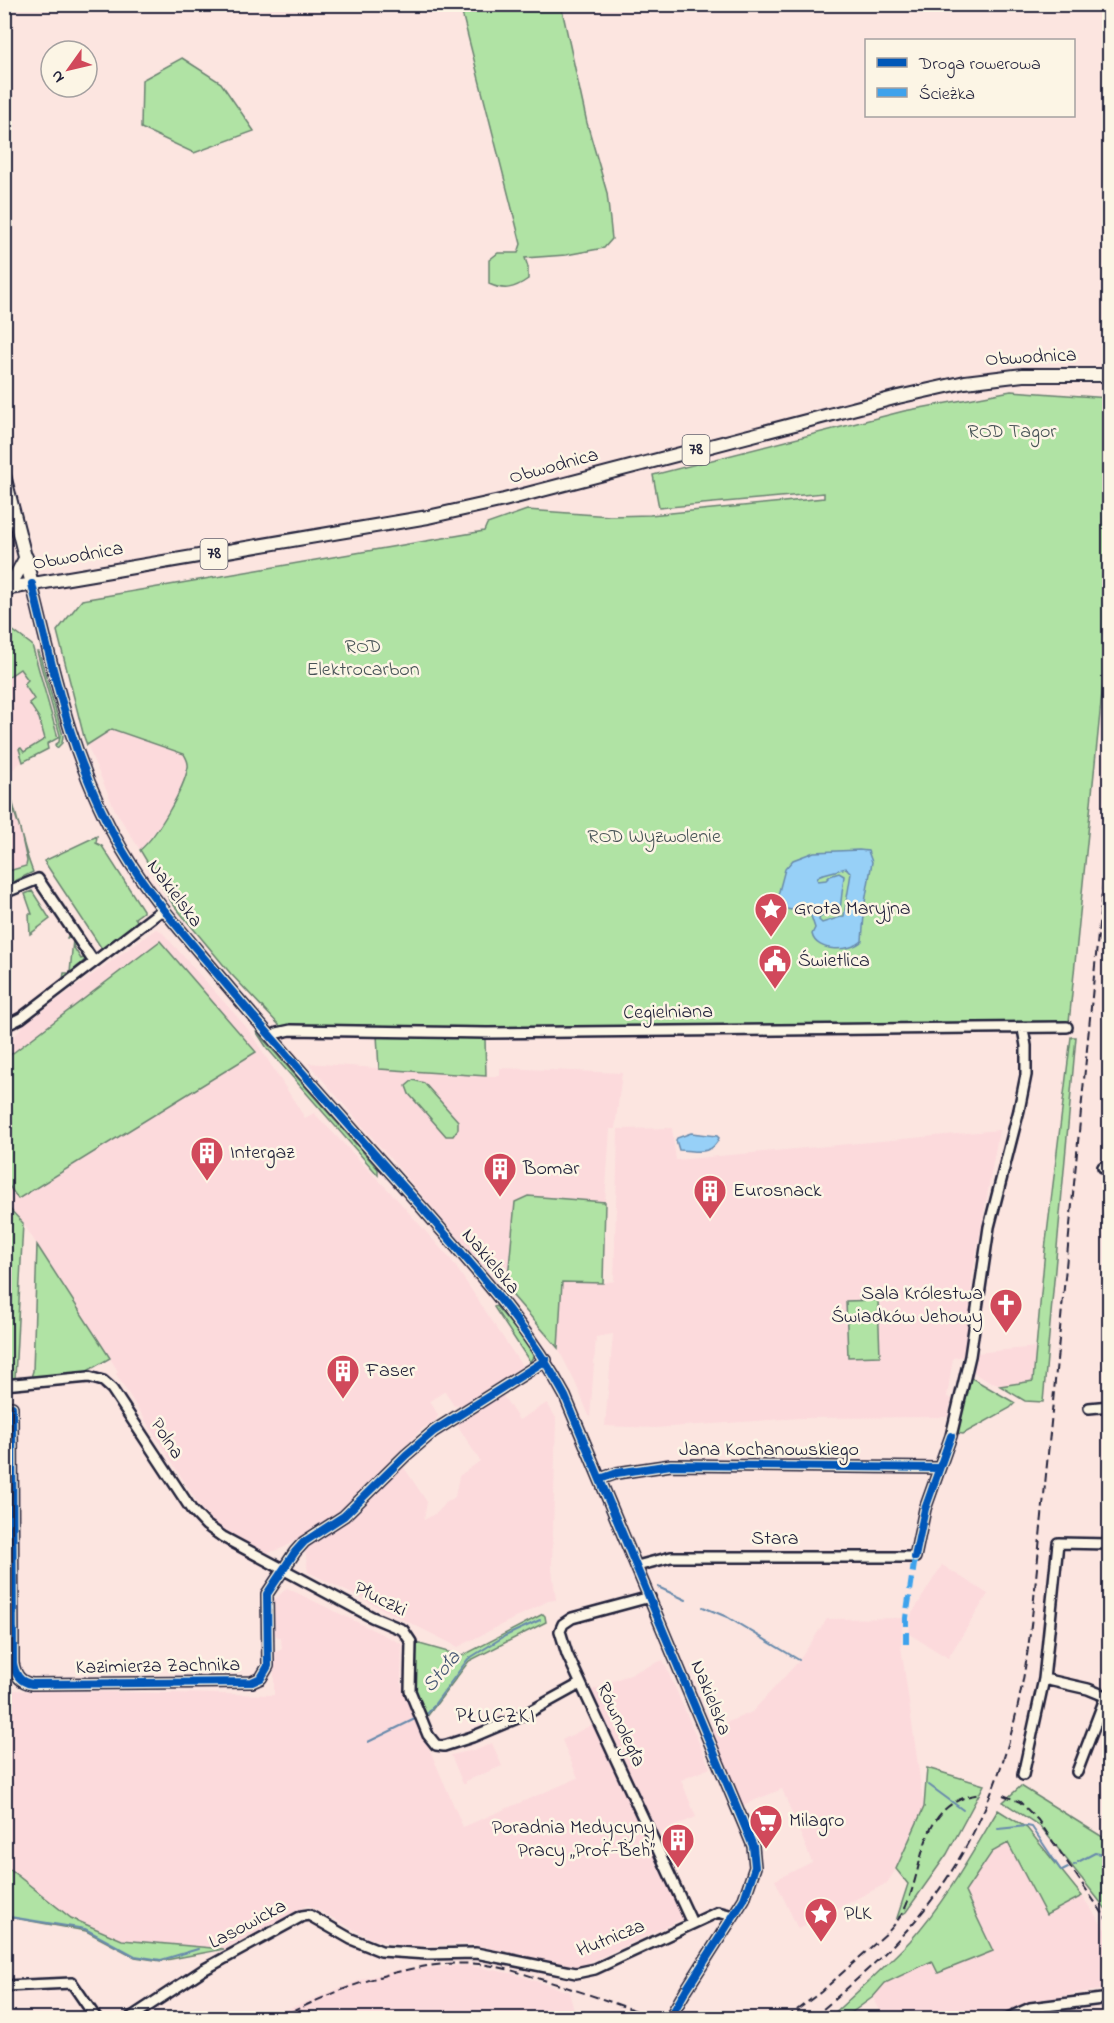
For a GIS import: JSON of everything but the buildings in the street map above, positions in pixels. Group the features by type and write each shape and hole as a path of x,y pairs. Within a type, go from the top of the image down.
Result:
{"main road":[{"name":"Obwodnica","path":"4,588 428,517 504,500 898,397 965,382 1023,375 1110,375"},
{"path":"4,476 33,584"},
{"path":"4,588 15,577 26,557"}],"street":[{"name":"Nakielska","path":"33,584 65,712 89,783 118,844 162,910 482,1276 546,1360 565,1396 753,1846 754,1875 744,1899 686,1989 670,2019"},
{"path":"4,893 38,879 94,962"},
{"path":"4,1022 11,1023 21,1018 162,910"},
{"name":"Cegielniana","path":"271,1037 291,1030 487,1033 1067,1027"},
{"path":"939,1468 951,1436 970,1356 989,1227 1026,1075 1026,1046 1023,1029"},
{"name":"Kazimierza Zachnika","path":"12,1407 15,1673 23,1682 32,1684 255,1682 268,1666 267,1594 304,1542 344,1516 434,1431 546,1360"},
{"name":"Polna","path":"4,1385 89,1377 106,1382 202,1522 223,1537 283,1569"},
{"path":"1089,1408 1110,1406"},
{"name":"Jana Kochanowskiego","path":"600,1479 617,1473 671,1465 939,1468"},
{"name":"Stara","path":"637,1566 671,1557 915,1557 925,1509 939,1468"},
{"path":"1023,1775 1044,1679 1058,1543 1110,1544"},
{"name":"Płuczki","path":"283,1569 406,1633 411,1642 409,1684 420,1716 436,1745 444,1746 472,1737 522,1716 580,1684"},
{"name":"Równoległa","path":"650,1597 572,1618 561,1626 561,1639 692,1923"},
{"path":"1044,1679 1088,1689 1108,1697 1077,1772"},
{"name":"Hutnicza","path":"461,1952 490,1955 580,1973 595,1969 718,1912 733,1916"},
{"name":"Lasowicka","path":"130,2019 203,1970 302,1916 309,1915 351,1939 381,1951 427,1954 461,1952"},
{"path":"4,1986 72,1983 96,2019"},
{"path":"1008,2019 1030,2008 1110,1998"}],"shaded area":[{"path":"32,645 58,738 47,744 48,749 19,764 5,777 5,663"},
{"path":"112,729 184,753 188,763 185,778 166,817 140,850 115,810 87,745"},
{"path":"4,777 16,810 25,850 33,872 5,886"},
{"path":"156,929 161,931 248,1029 305,1118 314,1113 395,1197 452,1261 522,1366 462,1405 454,1406 445,1391 430,1401 438,1415 436,1420 421,1430 338,1513 285,1547 268,1553 215,1525 202,1510 116,1374 118,1371 23,1223 5,1204 4,1050 24,1024"},
{"path":"308,1063 487,1076 500,1076 500,1068 622,1073 615,1129 610,1129 605,1202 528,1196 515,1202 507,1289 482,1265"},
{"path":"672,1128 676,1160 999,1130 972,1279 970,1321 963,1356 953,1358 947,1397 952,1399 948,1417 800,1418 655,1428 605,1426 613,1334 596,1337 590,1418 558,1348 562,1281 603,1283 614,1281 618,1129"},
{"path":"1036,1347 1033,1382 1000,1386 978,1376 973,1369 976,1353"},
{"path":"502,1394 519,1420 547,1403 556,1418 552,1569 556,1600 548,1601 458,1647 308,1572 305,1549 348,1522 403,1466 427,1502 424,1520 438,1512 444,1504 455,1497 459,1476 480,1461 456,1423"},
{"path":"942,1565 988,1594 948,1658 909,1634 911,1615"},
{"path":"287,1588 402,1644 401,1683 463,1827 578,1778 562,1740 595,1723 685,1918 579,1967 471,1944 406,1946 372,1939 308,1905 224,1949 122,1940 71,1918 9,1868 5,1868 4,1690 274,1695 274,1653 282,1649 281,1638 275,1635 274,1600"},
{"path":"903,1618 901,1646 924,1807 896,1869 887,1883 798,1929 775,1880 812,1862 782,1789 741,1806 711,1729 752,1712 798,1662 827,1619"},
{"path":"663,1660 710,1768 681,1780 696,1817 658,1833 590,1691"},
{"path":"492,1743 502,1766 463,1784 451,1755 479,1749"},
{"path":"1008,1843 1046,1915 1082,1896 1109,1935 1109,1989 1077,1993 1044,2001 1009,2013 1003,2018 884,2018 873,1997 885,1983 932,1960 938,1973 964,1892 992,1852"},
{"path":"466,1965 515,1974 569,1992 576,2018 267,2018 360,1980 397,1970"}],"green space":[{"path":"460,5 561,5 587,123 607,193 612,239 604,248 566,255 525,258 528,279 509,288 499,288 489,284 489,260 498,253 518,253 521,244"},
{"path":"182,58 221,83 254,131 194,153 141,128 142,80"},
{"name":"ROD Wyzwolenie","path":"1011,391 1109,398 1109,623 1069,1023 558,1028 281,1027 231,974 172,903 140,850 162,823 176,799 188,765 184,754 112,729 87,745 57,631 82,600 484,531 487,524 527,510 610,516 650,515 824,498 824,493 659,508 653,475 904,411"},
{"path":"4,624 32,645 58,738 47,744 48,749 23,762 19,749 21,748 24,752 45,739 39,718 29,703 34,699 24,684 28,680 20,669 5,679"},
{"path":"37,652 39,652 63,736 62,743 57,748 55,745 59,742 60,735"},
{"path":"8,788 15,809 19,826 7,791"},
{"path":"21,834 33,872 5,886 5,872 26,866"},
{"path":"97,836 96,843 102,846 143,910 135,918 138,922 102,949 44,861"},
{"path":"32,891 50,919 30,934 29,914 32,914 25,894"},
{"path":"70,932 78,942 73,946 81,959 85,957 86,959 70,973 73,939 67,938"},
{"path":"160,941 256,1052 18,1199 5,1180 5,1059"},
{"path":"256,1031 378,1169 378,1175 267,1048"},
{"path":"377,1035 485,1038 486,1076 379,1069"},
{"path":"1071,1037 1076,1037 1043,1402 1025,1401 1000,1386 1033,1381 1045,1250"},
{"path":"413,1080 424,1083 458,1121 458,1129 453,1136 446,1136 409,1094 406,1086"},
{"path":"528,1196 605,1202 603,1283 562,1282 558,1348 507,1289 515,1202"},
{"path":"5,1204 23,1223 15,1378 5,1379"},
{"path":"37,1245 110,1358 84,1373 31,1377"},
{"path":"878,1300 880,1356 848,1357 846,1301"},
{"path":"496,1306 531,1348 533,1357 530,1362 494,1307"},
{"path":"970,1377 1015,1403 963,1434 956,1433"},
{"path":"543,1614 546,1622 469,1661 426,1718 413,1688 416,1643 462,1656"},
{"path":"927,1768 984,1785 947,1854 906,1912 897,1918 908,1884 896,1869 924,1807"},
{"path":"1021,1786 1109,1841 1109,1913 1041,1827 1003,1802"},
{"path":"998,1810 1027,1828 1082,1896 1046,1915 1008,1843 992,1852 965,1892 993,1951 938,1973 932,1961 885,1983 873,1997 844,2018 829,2018 890,1961 923,1926 957,1878"},
{"path":"4,1868 8,1868 71,1918 122,1940 224,1949 161,1961 135,1957 86,1931 14,1918 5,1919"}],"water":[{"path":"868,851 872,862 865,902 862,941 857,945 834,949 820,945 812,934 815,928 810,913 780,908 777,899 785,869 793,860 814,852","holes":["846,868 851,873 844,916 822,923 819,920 820,917 840,910 844,876 839,873 826,880 818,881 817,879 820,875"]},
{"path":"691,1133 719,1138 712,1148 707,1150 679,1150 677,1138"}],"waterway":[{"name":"Stoła","path":"658,1587 686,1600"},
{"name":"Stoła","path":"703,1607 727,1617 799,1660"},
{"name":"Stoła","path":"424,1715 428,1713 468,1659 505,1636 540,1620"},
{"name":"Stoła","path":"368,1742 419,1717"},
{"name":"Stoła","path":"929,1785 963,1810"},
{"name":"Stoła","path":"998,1829 1032,1827 1060,1869 1062,1871 1068,1868"},
{"name":"Stoła","path":"1078,1862 1095,1853 1110,1856"},
{"name":"Stoła","path":"4,1916 85,1929 135,1956 161,1960 198,1949"}],"railway":[{"path":"813,2018 895,1943 928,1906 965,1849 980,1819 1005,1755 1014,1723 1026,1660 1034,1599 1110,810"},
{"path":"786,2018 821,1992 891,1929 900,1918 906,1905 928,1834 936,1820 947,1808 961,1799 981,1794"},
{"path":"1003,1795 1020,1802 1038,1820 1110,1924"},
{"path":"279,2018 351,1986 376,1978 427,1966 453,1964 479,1964 508,1969 657,2018"}],"marked path":[{"path":"906,1644 906,1618 915,1557"}],"cycle path":[{"path":"32,584 67,721 78,754 106,820 133,868 168,915 244,1006 500,1299 535,1346 565,1396 753,1846 755,1867 744,1899 670,2018"},
{"path":"12,1407 13,1663 19,1677 24,1682 32,1684 252,1682 261,1678 268,1666 267,1594 304,1542 344,1516 434,1431 546,1360"},
{"path":"915,1557 925,1509 951,1436"},
{"path":"600,1479 617,1473 671,1465 939,1468"}],"place":[{"name":"Grota Maryjna","path":"771,938"},
{"name":"Świetlica","path":"775,990"},
{"name":"Intergaz","path":"207,1182"},
{"name":"Bomar","path":"500,1198"},
{"name":"Eurosnack","path":"710,1220"},
{"name":"Sala Królestwa Świadków Jehowy","path":"1006,1334"},
{"name":"Faser","path":"343,1400"},
{"name":"Milagro","path":"766,1850"},
{"name":"Poradnia Medycyny Pracy „Prof-Beh”","path":"678,1869"},
{"name":"PLK","path":"821,1943"}],"district":[{"name":"PŁUCZKI","path":"496,1717"}],"park label":[{"name":"ROD Tagor","path":"1012,432"},
{"name":"ROD Elektrocarbon","path":"363,658"}]}
